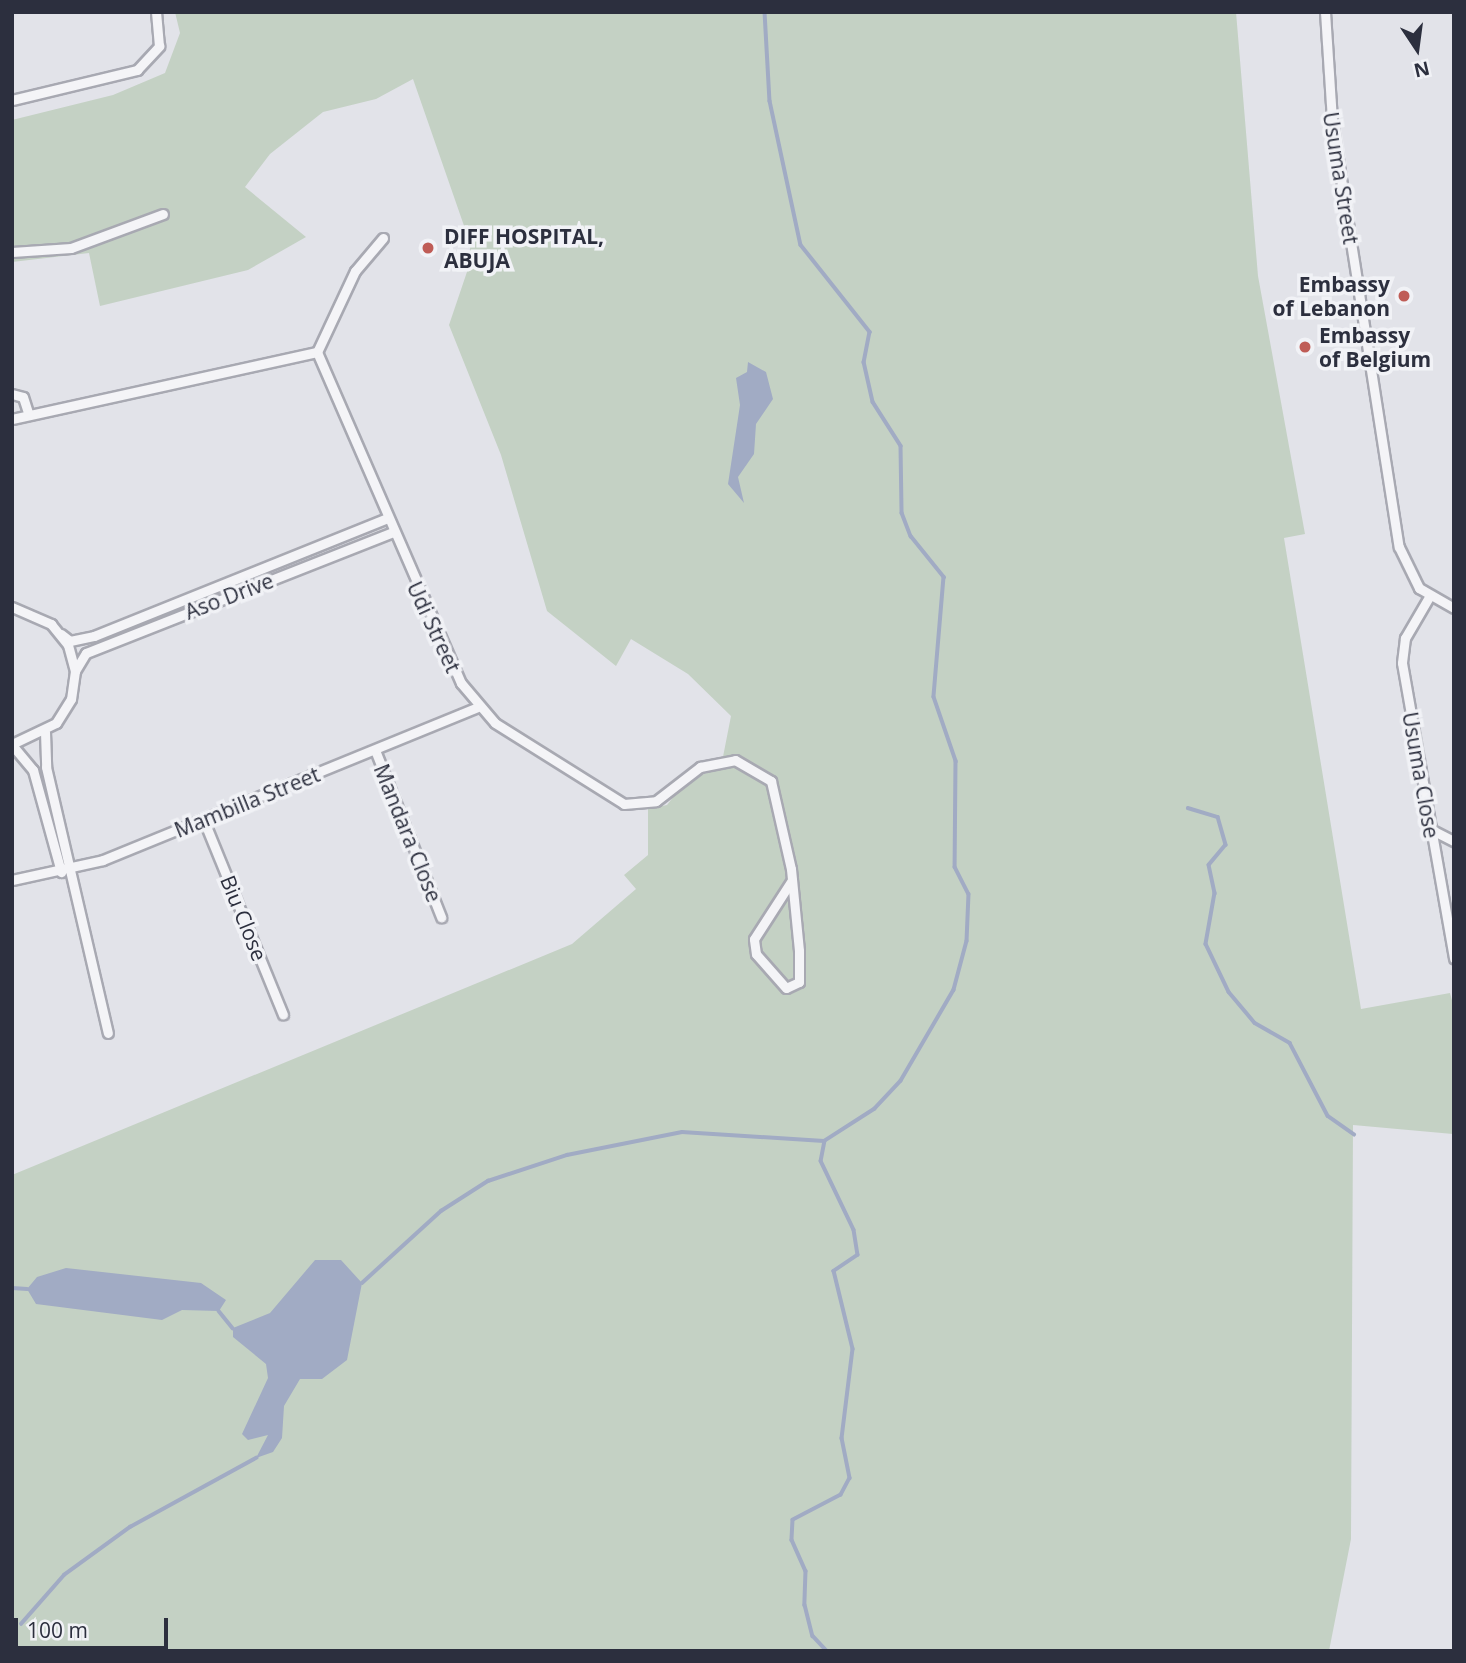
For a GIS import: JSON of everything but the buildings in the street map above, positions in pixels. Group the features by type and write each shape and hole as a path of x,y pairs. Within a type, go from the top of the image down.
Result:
{"street":[{"path":"12,100 137,70 159,46 156,12"},
{"name":"Usuma Street","path":"1325,12 1332,121 1399,547 1429,597"},
{"path":"12,253 71,248 163,214"},
{"path":"12,419 317,352 355,271 383,238"},
{"name":"Udi Street","path":"317,352 439,642 477,707 624,804 656,801 699,767 735,760 771,781 792,880"},
{"path":"12,394 23,397 29,415"},
{"name":"Aso Drive","path":"61,634 87,638 388,518"},
{"name":"Aso Drive","path":"75,671 86,653 393,532"},
{"path":"1429,597 1454,608"},
{"name":"Usuma Close","path":"1429,597 1405,638 1402,663 1454,958"},
{"path":"12,607 40,616 61,634 75,671 65,711 45,732 12,745 33,770 61,873"},
{"name":"Mambilla Street","path":"12,880 75,869 204,821 477,707"},
{"path":"45,732 46,767 75,869 108,1033"},
{"name":"Mandara Close","path":"375,750 441,916"},
{"name":"Biu Close","path":"204,821 284,1015"},
{"path":"1430,829 1454,841"},
{"path":"792,880 800,978 786,988 756,954 754,939 792,880"}],"green space":[{"path":"175,12 1236,12 1258,276 1305,534 1284,538 1361,1009 1450,993 1454,1008 1453,1134 1353,1125 1351,1539 1329,1651 12,1651 12,1175 572,944 636,889 624,875 648,855 648,809 667,805 685,782 721,767 731,716 688,674 631,639 616,666 547,611 501,455 449,325 470,263 470,243 413,79 376,99 323,112 270,154 245,187 306,237 248,270 100,306 89,253 12,262 12,120 113,95 165,73 180,33"}],"water":[{"path":"748,362 766,372 773,399 756,424 754,454 738,477 744,503 728,484 740,405 736,378 747,372"},
{"path":"315,1260 341,1260 362,1283 347,1360 322,1379 300,1379 284,1406 282,1438 273,1452 256,1458 268,1435 248,1440 242,1434 268,1378 266,1364 233,1337 233,1328 270,1313"},
{"path":"66,1268 201,1283 226,1300 219,1311 182,1310 162,1320 36,1304 27,1289 37,1277"}],"waterway":[{"path":"765,12 770,101 801,245 870,332 864,362 873,402 901,446 902,513 911,536 944,577 934,697 956,761 955,867 969,894 967,941 954,990 901,1081 875,1109 825,1141 821,1161 854,1230 858,1255 834,1271 853,1349 842,1438 850,1478 841,1495 793,1520 792,1540 806,1571 805,1605 813,1636 827,1651"},
{"path":"1188,808 1218,817 1226,845 1209,865 1215,893 1206,944 1229,992 1255,1023 1290,1043 1328,1116 1354,1134"},
{"path":"362,1283 441,1211 488,1181 567,1155 682,1132 824,1141"},
{"path":"12,1288 27,1289"},
{"path":"219,1311 233,1328"},
{"path":"21,1624 64,1575 130,1527 256,1458"}],"place":[{"name":"DIFF HOSPITAL, ABUJA","path":"428,248"},
{"name":"Embassy of Lebanon","path":"1404,296"},
{"name":"Embassy of Belgium","path":"1305,347"}]}
